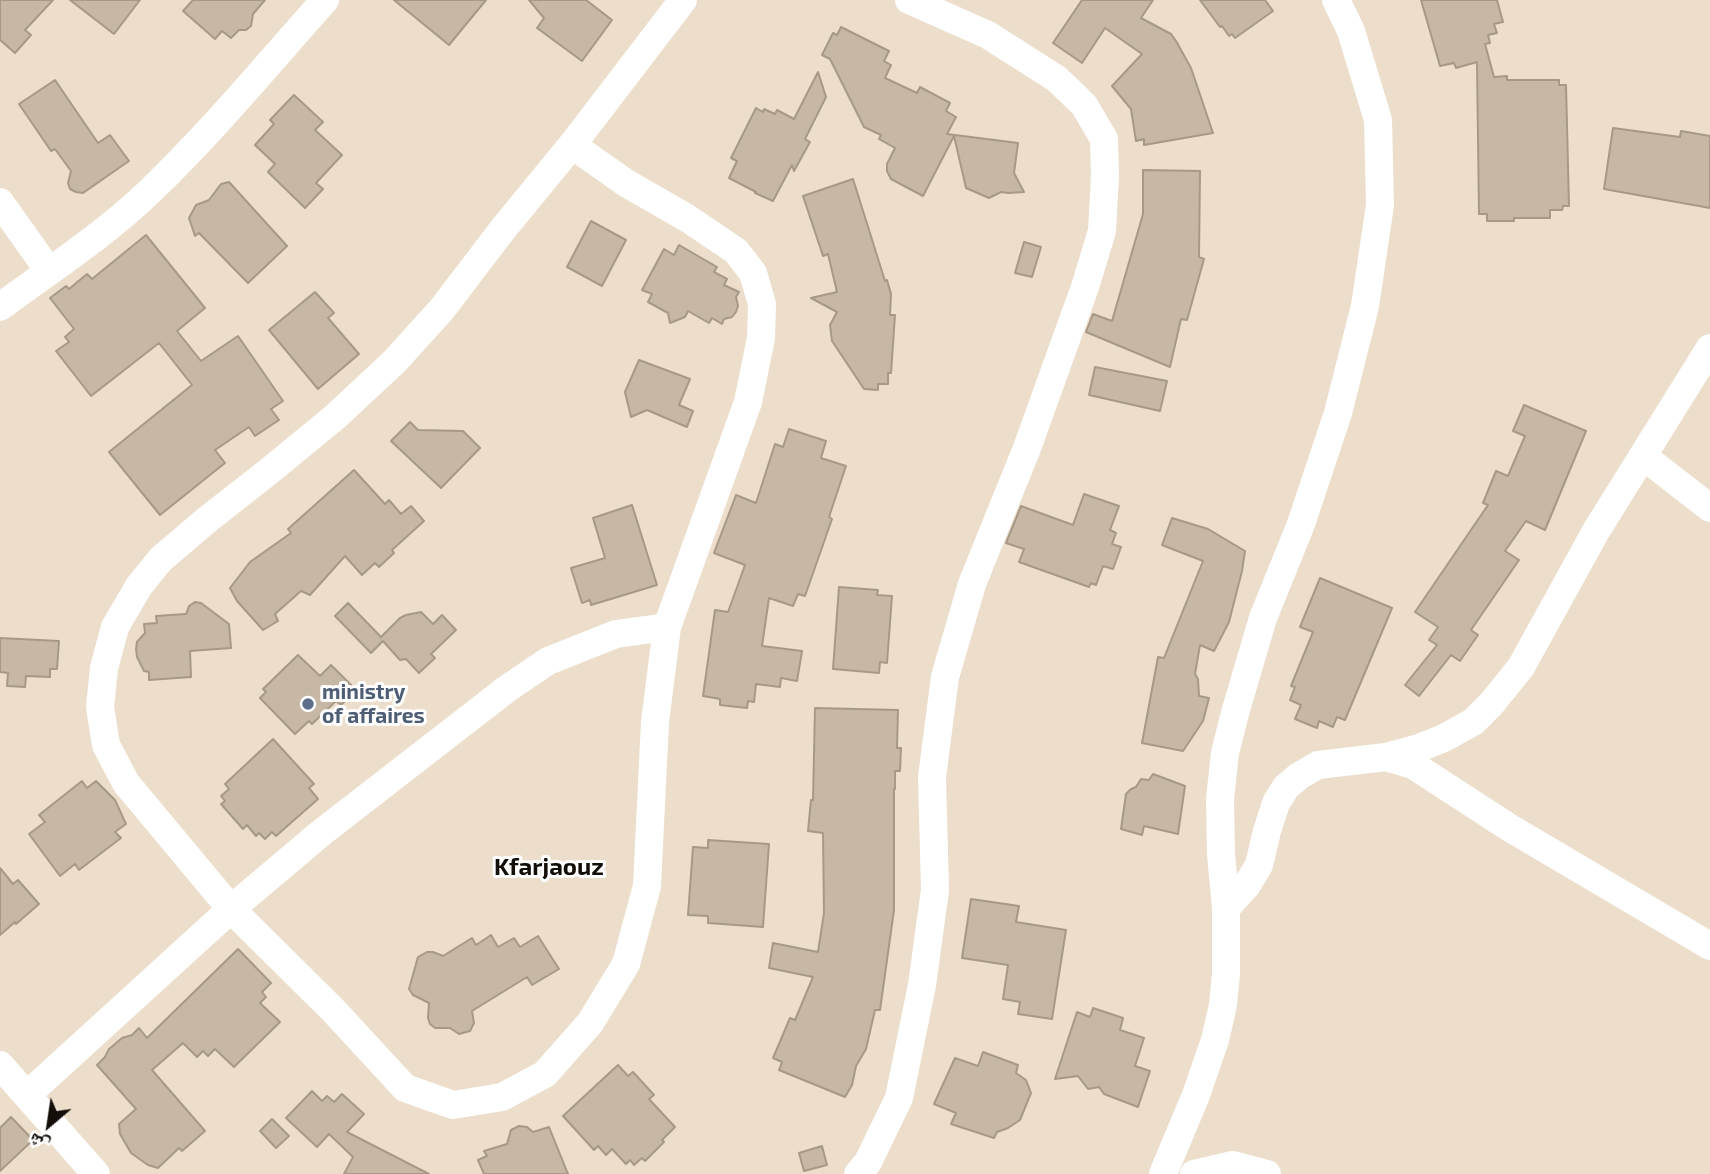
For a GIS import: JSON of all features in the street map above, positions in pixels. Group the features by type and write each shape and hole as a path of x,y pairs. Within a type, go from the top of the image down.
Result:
{"street":[{"path":"0,307 101,233 147,194 193,147 325,0"},
{"path":"572,145 626,183 687,218 736,251 753,273 762,304 761,338 748,402 667,627 655,722 647,886 626,964 590,1023 545,1074 502,1097 453,1105 405,1088 334,1011 231,909 125,783 106,745 100,707 104,668 114,627 139,586 161,559 335,416 394,361 442,309 683,0"},
{"path":"859,1174 868,1162 899,1098 920,996 935,890 932,777 945,677 972,584 1027,449 1085,288 1102,232 1105,175 1104,139 1084,105 1057,79 988,35 909,0"},
{"path":"1163,1174 1196,1095 1223,1005 1226,908 1220,799 1226,753 1263,618 1301,524 1338,413 1365,306 1380,205 1378,120 1351,31 1336,0"},
{"path":"0,202 49,271"},
{"path":"1226,908 1247,885 1259,865 1266,831 1276,803 1286,787 1299,776 1318,765 1386,757 1419,748 1473,722 1492,703 1521,667 1596,531 1710,348"},
{"path":"1643,456 1710,508"},
{"path":"27,1095 231,909 321,833 508,688 548,661 616,634 667,627"},
{"path":"1386,757 1413,765 1510,828 1710,946"},
{"path":"0,1065 96,1174"},
{"path":"1194,1174 1233,1164 1267,1174"}],"building":[{"path":"0,0 53,0 25,30 31,35 15,53 0,40"},
{"path":"70,0 140,0 114,34"},
{"path":"193,0 265,0 253,14 251,26 246,30 239,30 231,38 222,31 215,39 183,11"},
{"path":"394,0 486,0 449,45"},
{"path":"529,0 586,0 612,20 582,61 537,28 544,18"},
{"path":"1082,0 1153,0 1141,18 1171,34 1176,41 1191,68 1213,133 1144,145 1144,139 1136,141 1131,109 1112,86 1142,54 1105,28 1082,63 1053,43"},
{"path":"1200,0 1265,0 1273,11 1235,38 1220,27"},
{"path":"1421,0 1497,0 1503,22 1494,24 1497,33 1488,35 1490,43 1485,44 1494,77 1507,76 1507,80 1559,80 1559,85 1566,85 1569,206 1563,206 1562,210 1550,210 1550,218 1487,221 1487,214 1479,214 1477,62 1456,68 1454,63 1440,66"},
{"path":"841,27 889,51 884,61 891,65 885,78 917,93 920,87 950,103 946,111 956,117 947,134 1018,143 1014,173 1024,192 1001,192 989,198 966,188 954,136 923,196 891,179 887,164 895,148 879,139 881,135 864,127 830,59 822,55 833,33 837,35"},
{"path":"818,72 826,97 805,139 810,142 794,171 792,165 773,201 729,178 737,161 731,158 756,108 775,114 777,110 794,119"},
{"path":"55,80 98,143 110,135 129,161 83,193 70,189 68,183 71,171 55,149 51,151 19,104"},
{"path":"294,95 323,122 315,130 342,155 316,183 323,189 305,208 268,172 275,164 255,145 274,124 270,120"},
{"path":"1613,128 1680,137 1681,131 1710,136 1710,208 1604,189"},
{"path":"1143,170 1200,171 1199,257 1204,259 1187,320 1181,319 1170,367 1086,332 1093,314 1112,321 1143,214"},
{"path":"853,179 891,294 890,315 895,315 891,373 888,373 888,384 878,384 878,390 864,389 832,341 830,325 837,312 811,298 837,292 828,254 823,256 803,196"},
{"path":"229,182 287,246 248,283 199,233 195,236 189,218 196,205 209,200 221,184"},
{"path":"591,221 626,240 602,286 567,267"},
{"path":"146,235 205,308 177,331 201,361 238,336 283,401 271,409 279,420 255,436 249,427 215,450 225,463 160,515 109,452 192,385 159,343 91,396 56,351 69,342 65,337 74,329 50,298 66,286 69,289 87,274 92,279"},
{"path":"1024,242 1041,247 1032,277 1015,273"},
{"path":"679,245 717,267 714,272 727,279 724,285 739,292 736,297 736,312 732,317 724,319 722,324 712,318 709,323 688,311 685,317 670,323 668,313 648,302 652,294 642,290 664,249 674,255"},
{"path":"315,292 334,313 328,318 359,354 318,389 269,330"},
{"path":"639,360 690,379 679,405 693,411 687,427 647,410 631,417 625,392"},
{"path":"1095,367 1167,381 1160,411 1089,395"},
{"path":"1524,405 1586,431 1545,530 1526,521 1505,551 1519,560 1471,630 1478,635 1460,661 1451,655 1419,696 1405,685 1437,645 1429,640 1438,627 1415,612 1488,505 1483,503 1496,471 1508,476 1525,436 1513,431"},
{"path":"410,422 418,430 463,431 480,448 441,488 391,441"},
{"path":"789,429 826,441 821,458 846,466 829,517 832,519 805,596 798,594 793,606 769,598 762,646 802,651 797,681 781,678 780,687 756,684 754,702 748,701 747,708 720,705 720,699 703,696 715,610 728,612 745,565 714,553 736,495 756,503 775,444 783,447"},
{"path":"354,470 385,504 389,500 401,514 411,506 424,521 392,550 394,553 379,567 375,563 362,575 345,556 310,595 301,591 275,614 278,621 263,630 237,601 230,588 250,562 291,533 288,529"},
{"path":"1084,494 1119,506 1110,530 1116,533 1112,544 1121,547 1113,569 1103,566 1096,585 1091,583 1089,587 1019,562 1024,549 1006,543 1021,506 1073,525"},
{"path":"632,505 657,585 591,605 590,600 582,603 571,568 605,558 593,518"},
{"path":"1172,518 1208,529 1245,551 1229,622 1214,651 1200,645 1195,674 1199,696 1209,698 1203,721 1183,751 1142,743 1158,657 1164,658 1203,561 1162,545"},
{"path":"1320,578 1392,608 1345,720 1337,717 1333,727 1319,721 1317,728 1295,719 1301,705 1290,700 1295,687 1291,686 1313,632 1300,627"},
{"path":"839,587 878,590 877,595 892,596 887,663 880,662 879,673 833,669"},
{"path":"195,602 201,603 229,624 231,648 190,651 191,677 149,680 149,672 144,671 136,649 137,642 145,633 144,624 157,623 156,616 186,614 189,606"},
{"path":"348,603 381,637 400,618 421,612 433,624 442,615 456,630 431,654 435,658 419,673 406,659 400,660 383,641 371,653 335,616"},
{"path":"0,638 59,641 57,669 50,669 50,677 26,676 25,687 7,686 8,673 0,672"},
{"path":"298,655 320,676 331,665 356,690 341,705 336,701 312,724 309,721 295,734 260,698 266,692 263,689"},
{"path":"815,708 898,710 897,748 901,748 900,771 895,771 894,789 894,910 880,1010 875,1010 866,1049 856,1066 852,1085 845,1097 779,1070 782,1062 773,1058 790,1018 795,1020 813,977 769,968 773,943 818,952 824,913 823,833 808,831 813,800"},
{"path":"273,739 314,784 309,788 318,799 276,836 272,832 265,839 259,833 256,836 247,825 243,829 221,804 225,801 221,796 229,789 225,784"},
{"path":"1153,774 1185,786 1178,834 1144,826 1142,835 1121,829 1126,794 1136,787 1141,779 1149,780"},
{"path":"82,781 87,788 96,781 115,800 126,824 115,832 121,838 79,870 75,864 60,876 29,834 45,822 39,815"},
{"path":"708,840 769,844 763,927 708,923 708,916 688,915 693,847 708,848"},
{"path":"0,868 13,884 18,880 39,904 0,935"},
{"path":"971,899 1019,906 1016,922 1066,930 1052,1019 1018,1014 1020,1002 1003,999 1008,965 962,958"},
{"path":"491,935 498,947 514,938 520,947 538,936 559,969 532,985 527,977 472,1011 474,1023 470,1031 459,1034 450,1028 435,1028 428,1018 429,1003 413,995 409,989 418,957 427,952 443,956 472,938 476,945"},
{"path":"238,949 271,983 262,992 266,997 260,1003 280,1022 234,1067 215,1049 208,1056 203,1051 197,1057 183,1043 152,1070 205,1131 182,1151 179,1148 158,1168 148,1165 131,1153 120,1134 119,1124 136,1109 97,1065 109,1049 139,1028 147,1038"},
{"path":"1093,1008 1123,1018 1120,1030 1144,1038 1135,1066 1150,1071 1138,1107 1104,1094 1099,1087 1088,1089 1078,1076 1055,1079 1077,1012 1090,1017"},
{"path":"983,1052 1018,1065 1016,1073 1026,1080 1031,1093 1020,1120 997,1132 994,1138 951,1124 956,1113 934,1104 955,1058 978,1066"},
{"path":"618,1065 628,1076 633,1072 654,1095 649,1099 675,1127 645,1161 642,1158 634,1165 630,1160 626,1164 612,1149 606,1155 598,1146 594,1150 563,1116"},
{"path":"312,1091 322,1101 327,1096 334,1102 342,1094 364,1114 347,1132 429,1174 344,1174 353,1157 329,1134 317,1147 286,1118"},
{"path":"11,1117 33,1140 0,1171 0,1128"},
{"path":"272,1119 289,1136 276,1148 260,1131"},
{"path":"519,1126 527,1127 533,1132 549,1127 568,1174 484,1174 478,1160 487,1156 484,1151 507,1144 511,1130"},
{"path":"822,1146 827,1165 804,1171 799,1153"}],"place":[{"name":"ministry of affaires","path":"308,704"}],"district":[{"name":"Kfarjaouz","path":"549,867"}]}
